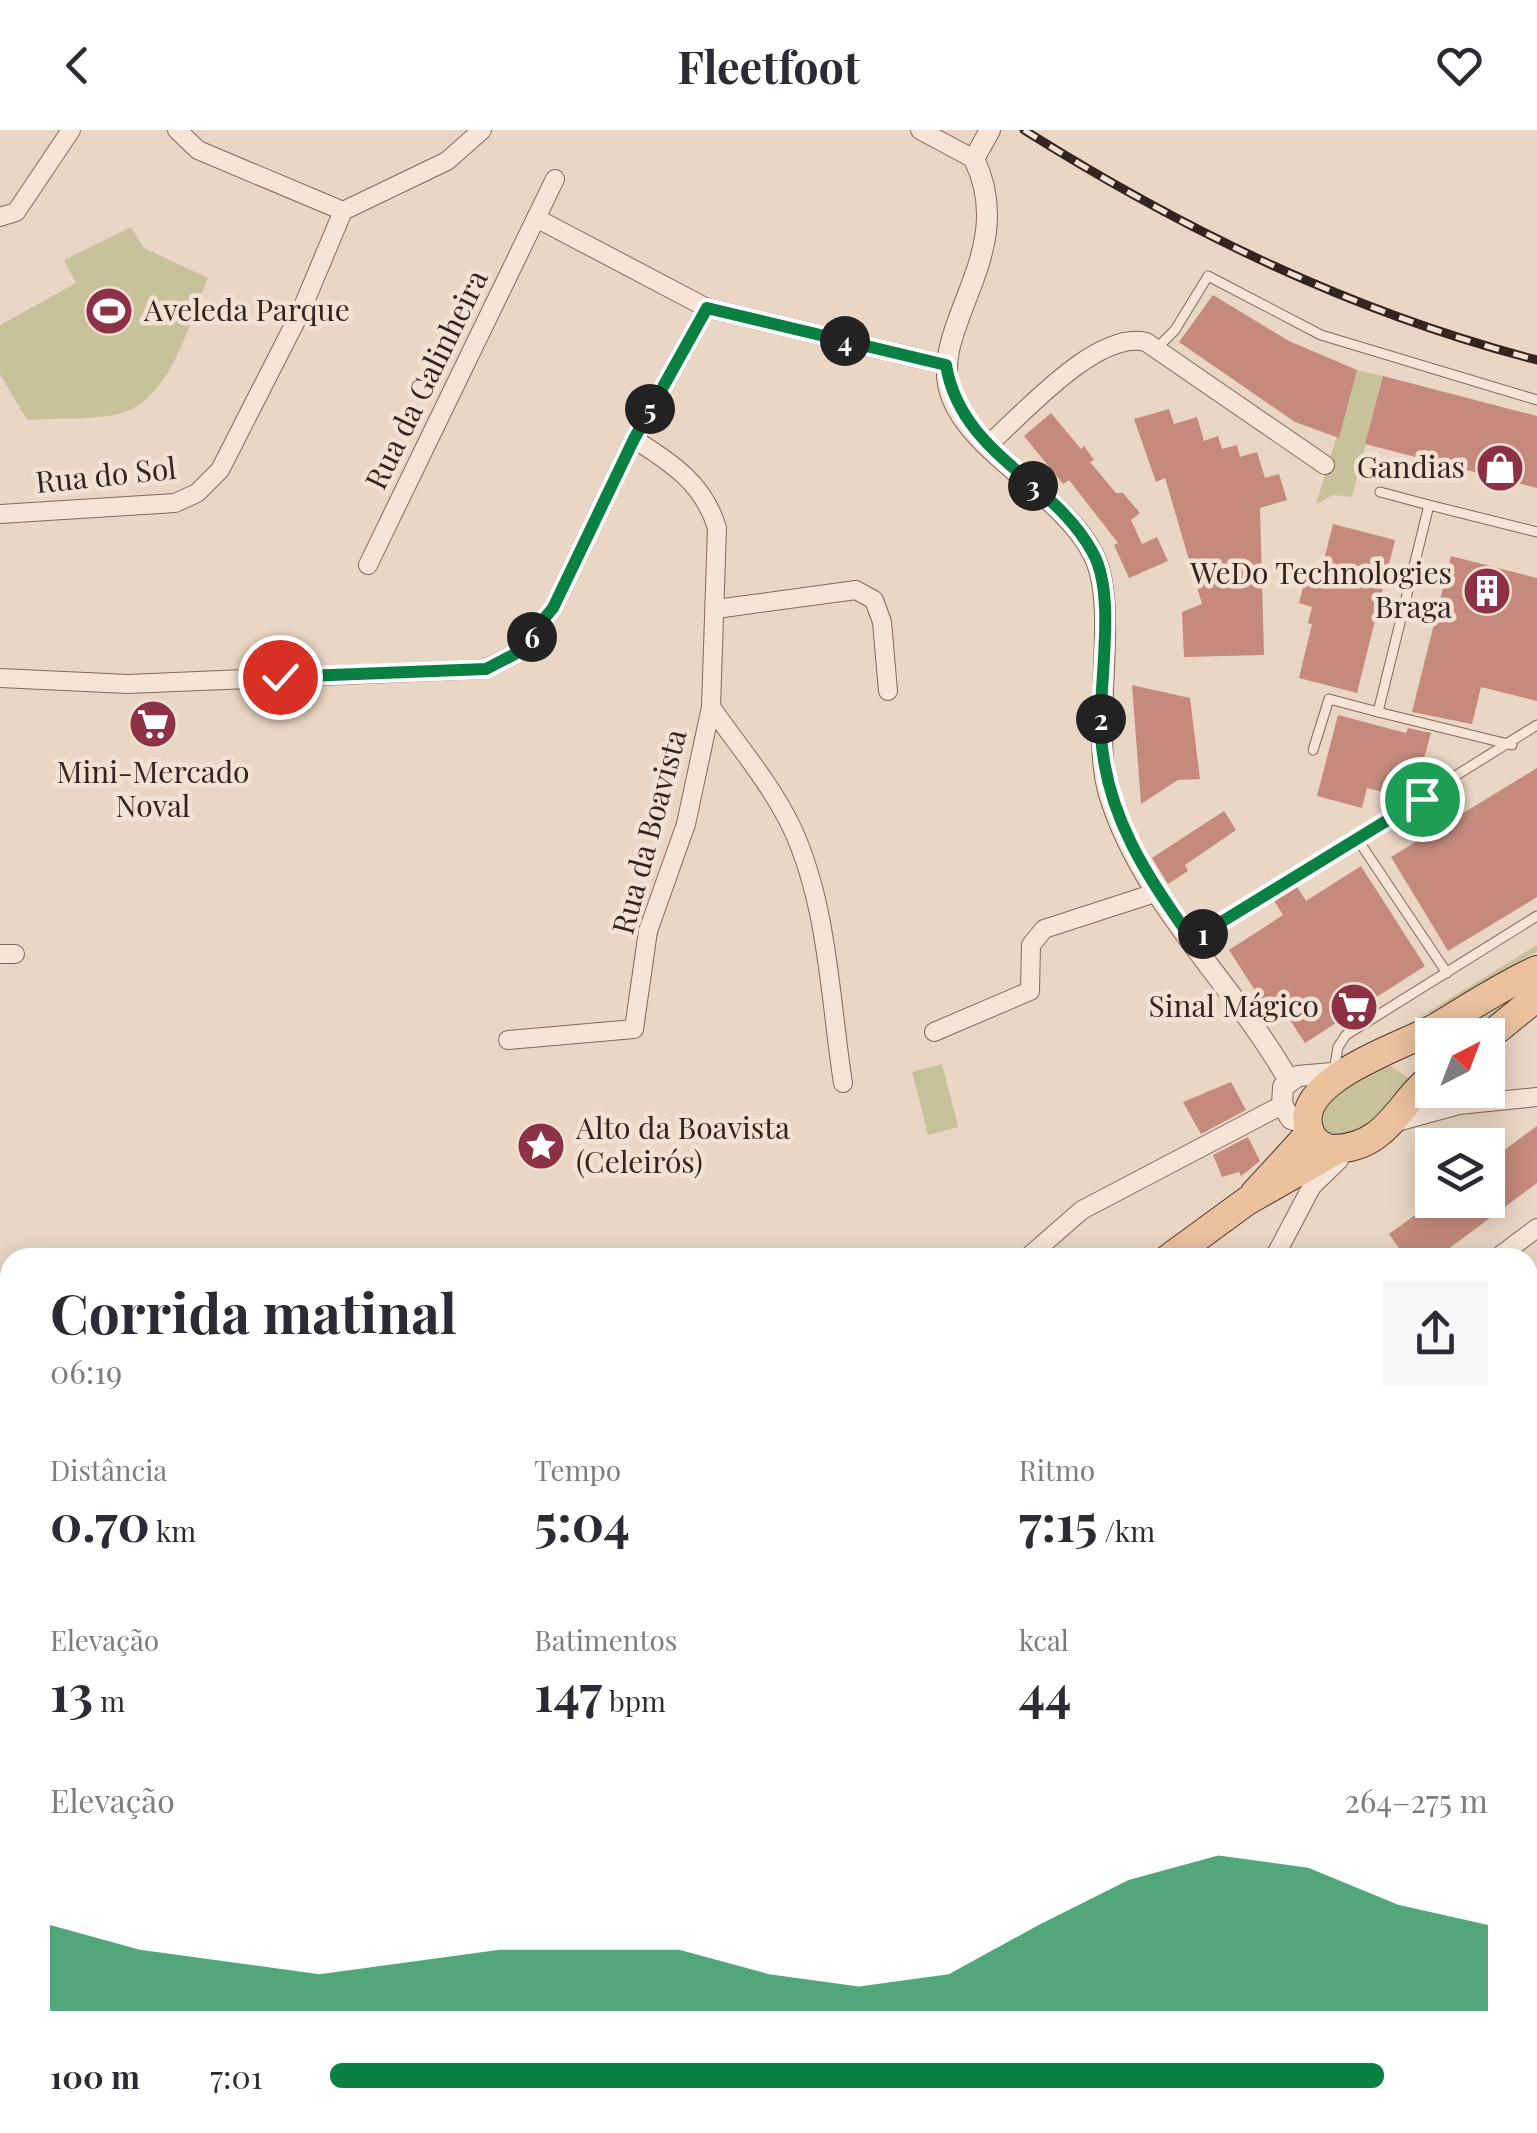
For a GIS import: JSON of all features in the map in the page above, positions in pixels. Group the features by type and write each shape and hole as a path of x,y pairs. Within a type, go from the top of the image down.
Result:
{"main road":[{"path":"1247,1201 1312,1103 1338,1073 1537,970"},
{"path":"1505,1023 1537,997"},
{"path":"1372,1058 1409,1062 1415,1071"},
{"path":"1183,1248 1247,1201 1392,1123 1415,1094"},
{"path":"1297,1126 1322,1146 1345,1147"}],"street":[{"path":"0,217 16,212 72,130"},
{"path":"178,130 198,150 344,211 447,161 482,130"},
{"path":"920,130 974,158 986,191 989,232 946,365 951,396 965,420 1077,529 1095,556 1103,588 1101,735 1108,792 1134,855 1289,1081"},
{"path":"974,158 990,131"},
{"name":"Rua da Galinheira","path":"368,565 554,179"},
{"name":"Rua do Sol","path":"0,514 175,503 197,493 220,470 301,311 344,211"},
{"path":"536,218 707,308 946,365"},
{"path":"0,678 128,684 486,669 515,654 553,608 634,439 707,308"},
{"path":"989,444 1089,356 1131,338 1156,349 1325,465"},
{"name":"Rua da Boavista","path":"508,1040 634,1029 648,931 686,824 711,708 717,528 709,501 695,484 634,439"},
{"path":"716,608 856,590 874,600 882,622 888,691"},
{"path":"711,708 771,790 794,832 820,924 843,1083"},
{"path":"934,1032 1030,991 1031,944 1044,929 1158,892"},
{"path":"1290,1227 1284,1184 1297,1126 1280,1094 1298,1076 1338,1073"},
{"path":"1505,1101 1537,1096"},
{"path":"1392,1123 1448,1108"},
{"path":"1038,1248 1082,1210 1297,1126"},
{"path":"1279,1248 1312,1186 1345,1147"},
{"path":"1510,1248 1537,1228"},
{"path":"0,1336 0,1380"}],"lane":[{"path":"1156,349 1176,330 1208,276 1322,335 1537,400"},
{"path":"1380,492 1537,532"},
{"path":"1378,712 1429,505"},
{"path":"1313,750 1329,698 1512,745"},
{"path":"1192,940 1512,745 1537,725"},
{"path":"1358,840 1446,974"},
{"path":"1338,1073 1338,1047 1346,1035 1537,916"}],"shaded area":[{"name":"Aveleda Parque","path":"131,227 144,248 208,278 175,360 150,396 134,408 103,417 27,420 0,374 0,325 76,283 64,260"},
{"path":"1357,370 1383,376 1352,497 1333,495 1316,504"},
{"path":"1537,945 1537,952 1418,1018"},
{"path":"1537,984 1491,1018 1473,1018"},
{"path":"942,1064 958,1127 928,1135 912,1072"},
{"path":"1391,1066 1408,1078 1397,1102 1386,1113 1372,1124 1343,1135 1330,1134 1320,1126 1329,1103 1346,1086 1367,1073"}],"building":[{"path":"1213,295 1289,341 1357,370 1339,438 1295,422 1179,342"},
{"path":"1383,376 1537,416 1537,488 1365,444"},
{"path":"1169,409 1174,424 1197,417 1204,441 1218,436 1222,449 1237,445 1240,457 1257,452 1265,478 1279,474 1287,500 1260,508 1264,655 1184,657 1182,612 1202,604 1165,478 1156,482 1134,419"},
{"path":"1051,413 1081,449 1084,446 1094,460 1090,462 1116,493 1123,493 1140,513 1131,520 1142,544 1157,537 1168,561 1129,578 1114,545 1118,543 1069,480 1063,484 1024,436"},
{"path":"1333,524 1395,540 1357,693 1299,678 1312,624 1308,623 1312,607 1299,603 1308,569 1321,572"},
{"path":"1451,556 1537,578 1537,701 1481,687 1472,724 1412,712"},
{"path":"1132,685 1190,698 1200,779 1178,780 1141,804"},
{"path":"1338,715 1406,733 1408,728 1431,733 1417,784 1402,780 1398,796 1367,788 1362,808 1317,796"},
{"path":"1537,768 1537,897 1448,951 1391,857"},
{"path":"1224,811 1236,830 1185,865 1188,871 1168,884 1152,858"},
{"path":"1361,866 1425,966 1305,1043 1282,1008 1271,1015 1229,950 1283,915 1273,899 1296,885 1306,901"},
{"path":"1231,1082 1246,1110 1201,1134 1183,1102"},
{"path":"1537,1126 1537,1183 1505,1207 1505,1150"},
{"path":"1248,1137 1260,1161 1241,1176 1239,1172 1222,1177 1213,1155"},
{"path":"1415,1215 1490,1218 1449,1248 1399,1248 1389,1234"}],"railway":[{"path":"1024,130 1146,202 1272,265 1401,318 1537,360"}],"place":[{"name":"Aveleda Parque","path":"109,311"},
{"name":"Gandias","path":"1500,468"},
{"name":"WeDo Technologies Braga","path":"1487,591"},
{"name":"Mini-Mercado Noval","path":"153,724"},
{"name":"Sinal Mágico","path":"1354,1007"},
{"name":"Alto da Boavista (Celeirós)","path":"541,1146"}],"route":[{"path":"280,677 486,669 515,654 553,608 634,439 684,342 707,308 946,365 951,396 965,420 1077,529 1095,556 1103,588 1101,735 1108,792 1134,855 1192,940 1422,799"}]}
